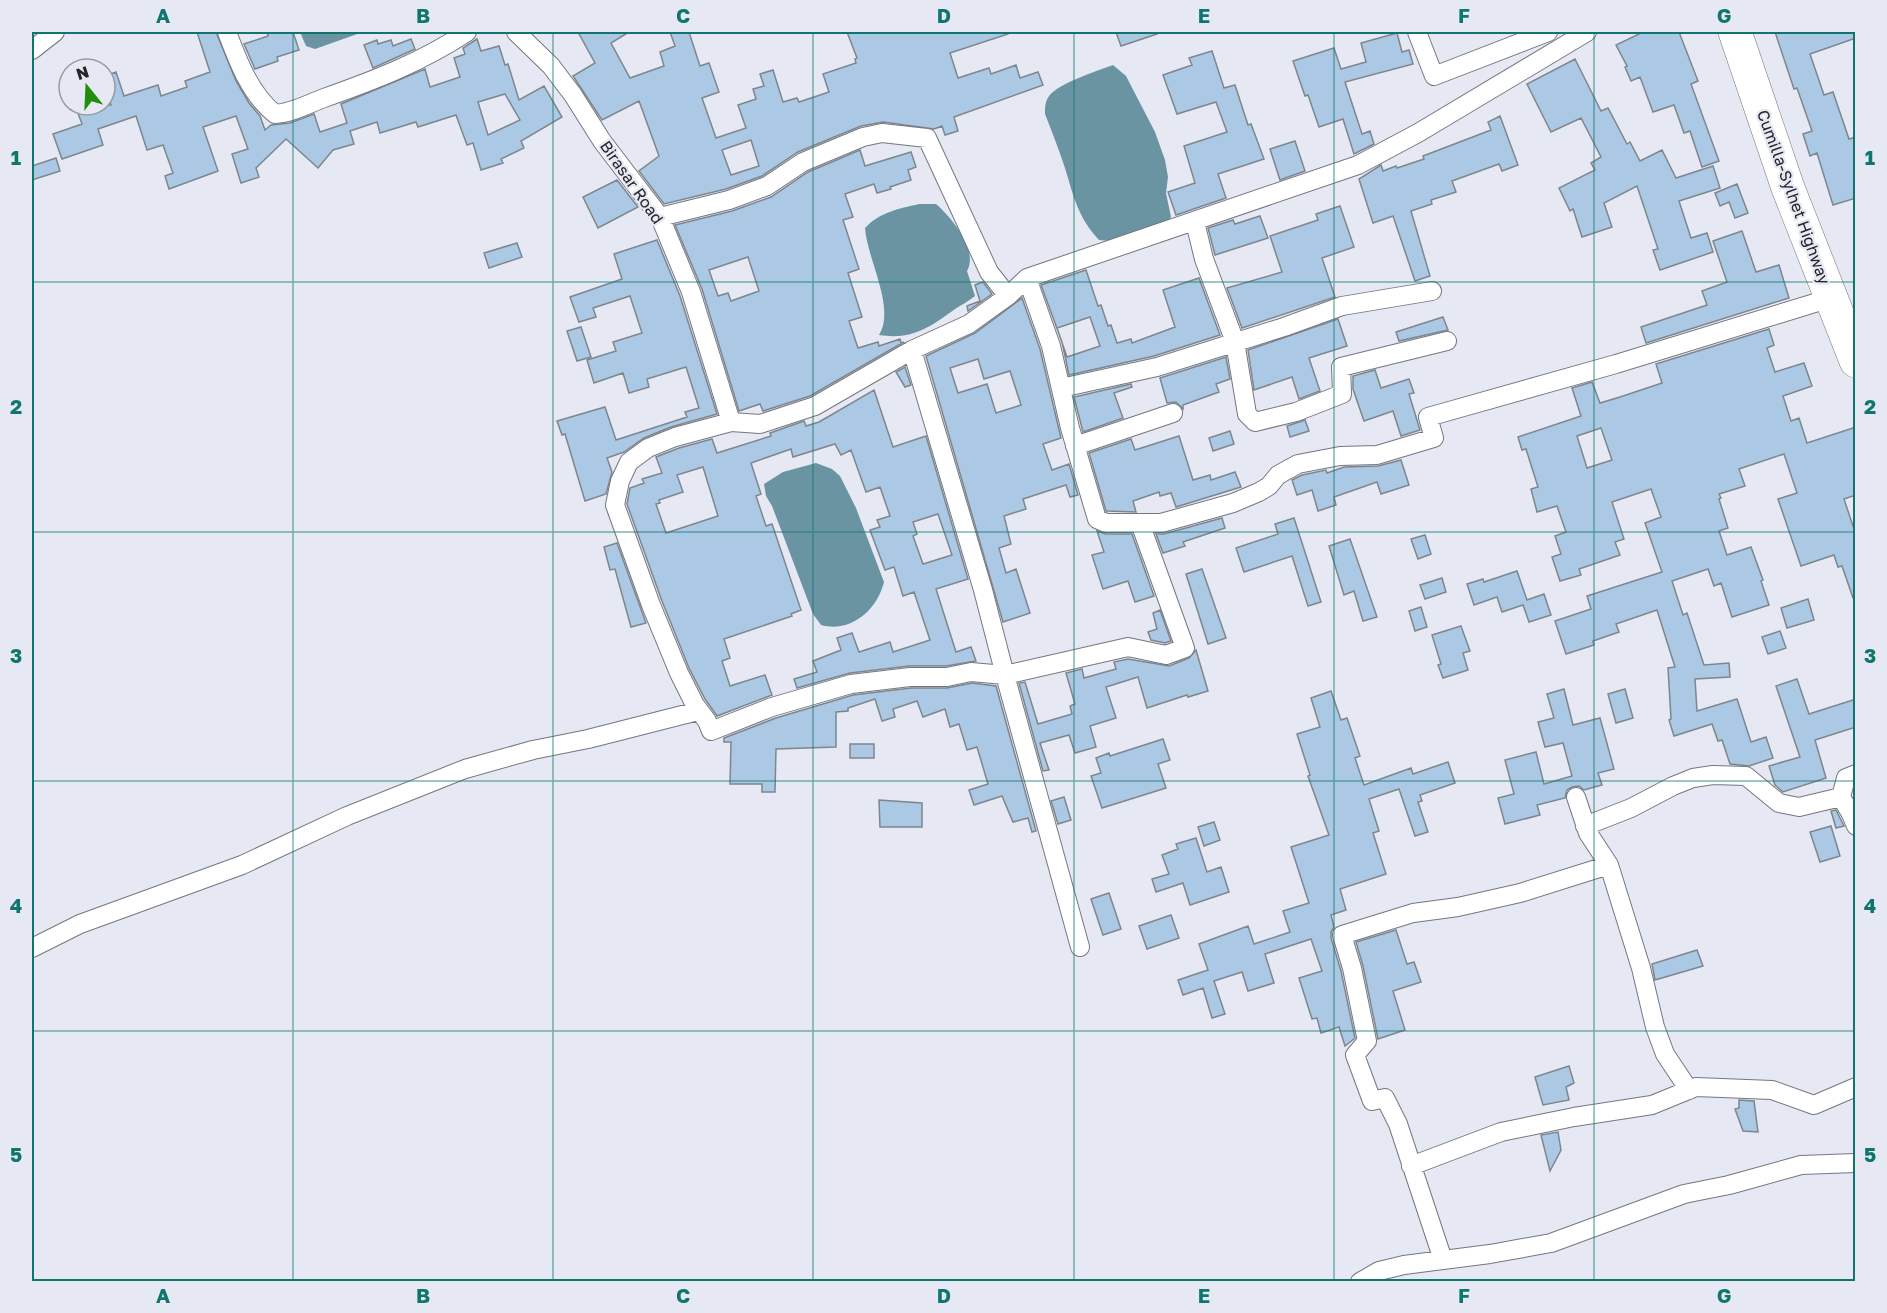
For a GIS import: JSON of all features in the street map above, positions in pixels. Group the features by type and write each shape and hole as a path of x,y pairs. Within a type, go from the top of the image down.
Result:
{"highway":[{"name":"Cumilla-Sylhet Highway","path":"1735,32 1788,188 1856,361"}],"street":[{"path":"32,50 55,32"},
{"path":"227,32 247,79 258,97 275,114 296,109 382,77 426,57 467,32"},
{"name":"Birasar Road","path":"516,32 551,66 602,141 660,217 691,292 732,422"},
{"path":"1417,32 1434,76 1548,32"},
{"path":"1140,523 1185,648 1166,655 1128,647 1005,675 971,672 946,677 919,676 852,684 772,707 711,730 708,721 698,711 679,673 651,605 615,505 620,481 629,462 648,448 675,437 732,422 760,424 815,406 912,350 969,324 1008,296 1027,278 1358,165 1418,133 1587,32"},
{"path":"660,217 729,200 767,186 803,162 863,137 882,133 927,138 988,272 1008,296"},
{"path":"1194,222 1204,259 1235,342 1247,414 1255,422 1296,412 1342,394 1341,367 1447,341"},
{"path":"1027,278 1051,346 1075,446 1097,519 1106,523 1161,523 1233,503 1259,492 1269,486 1278,475 1298,464 1340,456 1377,455 1434,438 1428,417 1616,364 1831,298"},
{"path":"1061,388 1157,367 1342,306 1432,291"},
{"path":"912,350 983,590 1080,947"},
{"path":"1075,446 1173,413"},
{"path":"32,948 80,924 242,865 357,812 465,769 533,750 588,739 698,711"},
{"path":"1840,797 1846,778 1856,774"},
{"path":"1585,826 1631,808 1673,786 1694,778 1713,775 1746,776 1779,803 1799,807 1840,797"},
{"path":"1576,797 1588,833 1609,865 1641,968 1658,1036 1665,1054 1689,1090"},
{"path":"1840,797 1856,826"},
{"path":"1443,1260 1391,1108 1386,1098 1372,1101 1355,1054 1367,1041 1352,968 1342,935 1413,913 1458,907 1509,896 1609,865"},
{"path":"1411,1166 1501,1132 1574,1117 1652,1105 1696,1087 1772,1090 1814,1105 1856,1087"},
{"path":"1360,1281 1379,1271 1551,1243 1684,1194 1729,1185 1801,1165 1856,1163"}],"water":[{"path":"300,32 363,32 315,49 306,46"},
{"path":"1113,65 1126,76 1155,132 1165,160 1168,177 1166,193 1171,217 1167,222 1110,241 1099,240 1081,215 1045,114 1045,105 1054,91 1079,78"},
{"path":"919,204 936,204 962,234 969,254 970,263 967,271 975,296 920,331 901,336 879,335 883,324 883,297 865,228 883,215"},
{"path":"816,463 832,469 840,476 856,508 884,582 869,610 852,623 842,626 821,625 813,614 772,506 766,496 764,484 783,472"}],"building":[{"path":"197,32 216,32 236,81 260,116 265,130 271,125 290,123 314,114 320,132 347,123 341,104 425,69 430,87 460,77 454,58 465,54 463,48 477,39 481,51 499,46 505,65 508,64 519,100 544,86 562,117 521,141 524,148 501,159 503,163 481,170 473,143 467,145 456,115 418,127 416,122 380,133 377,122 350,131 354,144 333,150 318,168 286,139 256,168 259,177 241,183 232,154 248,149 236,116 203,127 218,171 169,189 165,176 173,173 163,145 147,150 136,116 98,129 103,145 62,159 53,134 82,124 79,117 117,117 117,75 124,96 158,85 161,96 187,87 185,81 210,72","holes":["505,94 520,120 488,135 478,102"]},
{"path":"267,32 293,32 299,50 277,57 278,61 255,69 244,44 268,36"},
{"path":"578,32 629,32 611,43 630,78 664,66 660,52 675,46 670,32 689,32 700,66 709,63 719,92 702,98 716,138 746,128 738,105 756,99 753,89 764,86 760,74 773,70 783,102 797,98 799,102 829,92 823,74 856,63 857,58 847,32 1008,32 1008,34 950,53 958,78 989,68 991,74 1016,65 1020,78 1038,72 1043,85 954,117 958,131 945,135 942,126 934,129 883,122 861,126 798,152 762,176 726,189 664,204 639,171 659,156 639,101 602,120 573,76 595,63","holes":["751,140 759,166 731,175 722,150"]},
{"path":"1116,32 1156,32 1157,34 1121,46"},
{"path":"1643,32 1679,32 1698,81 1691,84 1719,161 1702,167 1690,131 1684,133 1674,105 1653,112 1640,77 1631,81 1625,67 1627,66 1616,45"},
{"path":"1775,32 1856,32 1856,38 1810,54 1824,95 1833,92 1849,139 1856,137 1856,198 1833,205 1817,153 1810,156 1803,134 1812,131 1797,88 1794,89"},
{"path":"1397,33 1402,52 1409,50 1413,64 1345,82 1362,134 1370,131 1374,144 1354,154 1343,119 1319,127 1293,61 1334,48 1341,69 1366,62 1361,43"},
{"path":"411,39 415,49 373,68 364,45 377,40 378,44 391,40 393,46"},
{"path":"1212,51 1224,88 1235,85 1248,125 1251,124 1264,159 1218,174 1226,198 1176,215 1168,192 1195,183 1184,146 1227,132 1216,102 1177,114 1163,75 1192,65 1189,58"},
{"path":"1575,59 1601,111 1608,108 1627,144 1630,142 1640,161 1662,150 1676,178 1713,166 1720,188 1679,201 1691,238 1707,233 1713,252 1660,270 1653,250 1658,249 1637,186 1604,203 1612,227 1582,237 1573,209 1570,211 1559,188 1595,170 1591,163 1601,157 1581,118 1551,132 1527,84"},
{"path":"1500,116 1518,165 1502,171 1499,164 1452,181 1456,192 1431,200 1432,204 1411,211 1430,276 1415,281 1393,216 1373,223 1359,179 1381,165 1383,171 1396,166 1397,168 1491,130 1488,122"},
{"path":"1295,141 1305,171 1280,180 1270,149"},
{"path":"860,150 865,166 911,152 916,167 908,170 911,180 877,193 874,184 845,194 853,217 843,220 859,269 848,273 862,317 849,321 858,348 878,342 879,346 900,339 901,343 904,342 810,396 763,411 760,404 739,411 702,289 675,225 732,211 771,197 808,172","holes":["748,257 759,291 731,301 728,293 718,296 709,270"]},
{"path":"56,158 60,171 32,180 32,166"},
{"path":"617,180 638,207 598,228 583,197"},
{"path":"1737,184 1748,213 1735,218 1729,202 1720,206 1715,193"},
{"path":"1340,206 1354,247 1322,258 1335,297 1242,328 1227,288 1282,272 1270,236 1318,220 1316,214"},
{"path":"1260,216 1268,238 1215,255 1208,228 1233,220 1235,224"},
{"path":"1742,231 1756,272 1779,265 1789,298 1646,343 1641,327 1707,305 1702,291 1727,282 1713,241"},
{"path":"657,240 680,296 717,414 671,427 644,438 624,452 607,458 612,472 606,494 585,501 565,434 562,435 557,421 605,407 616,440 687,417 685,412 699,408 686,367 647,379 649,387 629,393 623,373 594,383 587,360 616,351 613,342 642,333 630,296 593,308 596,317 579,322 570,297 622,279 614,254"},
{"path":"517,243 522,257 489,268 484,253"},
{"path":"1086,270 1098,306 1101,305 1117,343 1131,339 1132,343 1175,327 1163,290 1199,278 1220,335 1154,356 1069,375 1062,343 1067,357 1100,346 1090,317 1057,328 1059,335 1041,285"},
{"path":"983,282 992,294 968,311 967,306 980,301 975,285"},
{"path":"1022,298 1040,349 1061,438 1043,444 1052,470 1069,464 1078,495 1070,497 1066,485 1023,499 1026,509 1004,516 1011,544 999,548 1006,573 1016,569 1030,613 1003,622 926,356 975,333","holes":["978,359 984,379 1010,371 1021,405 996,413 987,384 958,393 950,368"]},
{"path":"1443,317 1448,330 1399,341 1396,332"},
{"path":"1338,319 1347,346 1309,358 1320,391 1299,399 1292,377 1254,390 1248,350"},
{"path":"581,327 591,357 577,361 567,331"},
{"path":"1769,329 1774,345 1767,348 1775,372 1804,363 1812,386 1783,396 1791,421 1799,418 1807,443 1856,427 1856,495 1844,499 1856,535 1856,598 1853,598 1842,566 1838,567 1834,555 1801,566 1778,499 1797,493 1784,454 1739,469 1745,486 1719,494 1728,528 1719,531 1727,555 1751,547 1769,605 1732,617 1721,583 1714,586 1708,569 1672,581 1683,615 1687,613 1704,665 1729,663 1730,677 1695,679 1697,711 1737,699 1751,742 1766,737 1773,758 1749,766 1730,764 1722,740 1718,741 1712,724 1674,736 1669,720 1671,719 1668,668 1675,667 1657,610 1616,624 1619,632 1593,641 1594,645 1566,654 1555,621 1591,609 1587,596 1662,572 1645,523 1661,517 1651,489 1612,502 1624,539 1615,542 1620,555 1579,569 1581,575 1560,581 1552,557 1561,554 1555,536 1566,532 1557,506 1537,512 1531,489 1538,487 1526,449 1522,450 1518,437 1581,416 1572,388 1592,382 1600,403 1662,383 1656,364","holes":["1601,428 1612,460 1587,468 1577,436"]},
{"path":"1226,357 1230,379 1216,384 1219,392 1183,405 1183,409 1176,402 1167,403 1160,378"},
{"path":"905,367 911,385 905,387 896,372"},
{"path":"1375,370 1381,388 1409,379 1414,393 1409,394 1420,430 1401,436 1393,411 1364,421 1353,389 1353,376"},
{"path":"1131,384 1132,387 1114,393 1123,418 1083,432 1074,397"},
{"path":"874,390 893,447 926,436 968,579 936,589 956,652 971,647 976,661 946,666 909,666 850,673 797,688 794,679 817,672 813,661 841,650 837,638 852,633 859,652 890,642 893,652 930,640 914,592 903,596 894,567 885,570 870,530 880,527 877,520 890,516 880,487 866,492 851,450 841,455 835,444 793,457 791,449 751,463 761,494 756,496 766,526 772,524 801,610 791,614 792,616 724,639 730,658 722,661 730,686 765,675 772,695 717,716 689,668 662,601 627,504 630,488 644,483 642,479 662,473 656,457 679,448 712,439 717,453 771,436 770,433 804,421 806,426 819,422","holes":["703,467 718,516 666,533 656,504 660,503 659,500 683,492 677,475","938,514 952,555 923,564 913,536 917,534 913,522"]},
{"path":"1305,420 1309,431 1290,437 1287,426"},
{"path":"1230,431 1234,444 1213,451 1209,438"},
{"path":"1179,436 1193,480 1210,475 1211,480 1235,472 1241,487 1176,507 1171,493 1160,496 1159,492 1133,501 1136,512 1106,511 1089,453 1131,439 1135,450"},
{"path":"1401,460 1409,485 1381,494 1377,482 1334,497 1336,505 1318,511 1312,490 1297,495 1292,480 1302,475 1326,470 1327,473 1344,467 1378,466"},
{"path":"1222,518 1225,528 1183,542 1185,546 1163,553 1156,534 1164,534"},
{"path":"1294,518 1321,602 1308,606 1292,556 1244,572 1236,548 1278,534 1275,524"},
{"path":"1097,531 1106,534 1132,534 1154,596 1135,602 1128,581 1103,589 1092,555 1104,552"},
{"path":"1425,535 1431,554 1418,559 1411,539"},
{"path":"1350,539 1377,617 1363,621 1354,591 1344,595 1329,546"},
{"path":"617,543 646,623 631,627 615,569 610,570 604,547"},
{"path":"1202,569 1226,638 1208,644 1186,574"},
{"path":"1517,571 1527,600 1544,594 1551,615 1529,622 1523,605 1502,612 1497,597 1474,605 1467,584 1483,579 1484,582"},
{"path":"1442,578 1446,592 1425,599 1420,585"},
{"path":"1808,599 1814,620 1787,628 1781,608"},
{"path":"1421,607 1427,627 1415,631 1409,611"},
{"path":"1160,610 1171,641 1165,643 1151,640 1148,632 1157,629 1153,613"},
{"path":"1461,626 1470,651 1463,653 1468,670 1443,678 1432,635"},
{"path":"1780,631 1786,648 1768,654 1762,637"},
{"path":"1196,650 1208,691 1147,708 1138,677 1106,687 1116,718 1090,726 1096,747 1075,753 1069,735 1040,743 1049,770 1043,771 1019,683 1025,682 1038,724 1072,714 1070,706 1075,704 1066,673 1082,669 1084,678 1116,669 1114,662 1128,659 1169,666 1189,658"},
{"path":"1797,679 1809,714 1856,699 1856,727 1815,740 1826,778 1783,792 1775,785 1769,766 1800,757 1776,686"},
{"path":"972,683 996,686 1036,831 1032,832 1028,818 1013,822 1002,796 974,805 969,790 988,784 977,747 967,750 959,724 950,727 945,709 923,717 917,701 893,709 895,717 882,721 875,699 848,708 848,711 836,712 836,747 776,749 775,792 762,792 762,784 730,784 731,742 724,742 724,738 776,718 853,695 911,688 947,688"},
{"path":"1564,689 1573,725 1600,718 1614,769 1598,773 1602,785 1584,790 1579,786 1572,787 1567,790 1565,798 1537,805 1540,815 1505,824 1498,798 1514,794 1505,760 1536,752 1544,784 1572,776 1563,743 1545,747 1538,722 1554,718 1547,694"},
{"path":"1625,689 1633,718 1616,723 1608,694"},
{"path":"1331,691 1341,720 1347,718 1360,756 1355,758 1364,785 1411,768 1413,774 1448,762 1455,783 1420,795 1422,801 1418,802 1428,832 1415,836 1399,789 1369,799 1379,831 1373,833 1386,874 1340,889 1346,910 1331,915 1334,927 1331,938 1341,971 1355,1038 1345,1046 1339,1027 1321,1033 1317,1018 1312,1019 1299,978 1322,971 1311,939 1265,954 1274,983 1248,991 1242,972 1214,981 1225,1014 1212,1018 1203,988 1183,995 1178,980 1208,970 1199,944 1248,926 1254,944 1290,932 1283,911 1309,903 1291,847 1329,835 1308,776 1310,775 1297,734 1320,727 1311,698"},
{"path":"1163,739 1170,760 1158,764 1166,788 1102,808 1091,776 1101,773 1096,758 1109,753 1110,756"},
{"path":"850,744 874,744 874,758 850,758"},
{"path":"1064,797 1071,820 1058,824 1051,801"},
{"path":"879,800 922,803 922,827 880,827"},
{"path":"1836,810 1844,826 1836,828 1831,811"},
{"path":"1214,822 1220,840 1204,846 1198,827"},
{"path":"1831,826 1840,856 1820,862 1810,832"},
{"path":"1196,838 1207,872 1221,867 1229,892 1190,905 1183,883 1156,892 1152,879 1169,874 1162,855 1178,849 1176,844"},
{"path":"1109,893 1121,929 1103,935 1091,899"},
{"path":"1171,915 1179,938 1147,949 1139,926"},
{"path":"1396,930 1407,964 1414,962 1421,982 1393,991 1405,1030 1378,1039 1356,942"},
{"path":"1697,950 1703,966 1655,980 1652,964"},
{"path":"1569,1066 1574,1083 1566,1087 1569,1100 1543,1105 1535,1077"},
{"path":"1739,1100 1754,1101 1758,1132 1743,1131 1735,1109 1739,1108"},
{"path":"1558,1132 1561,1150 1550,1171 1541,1135"}]}
